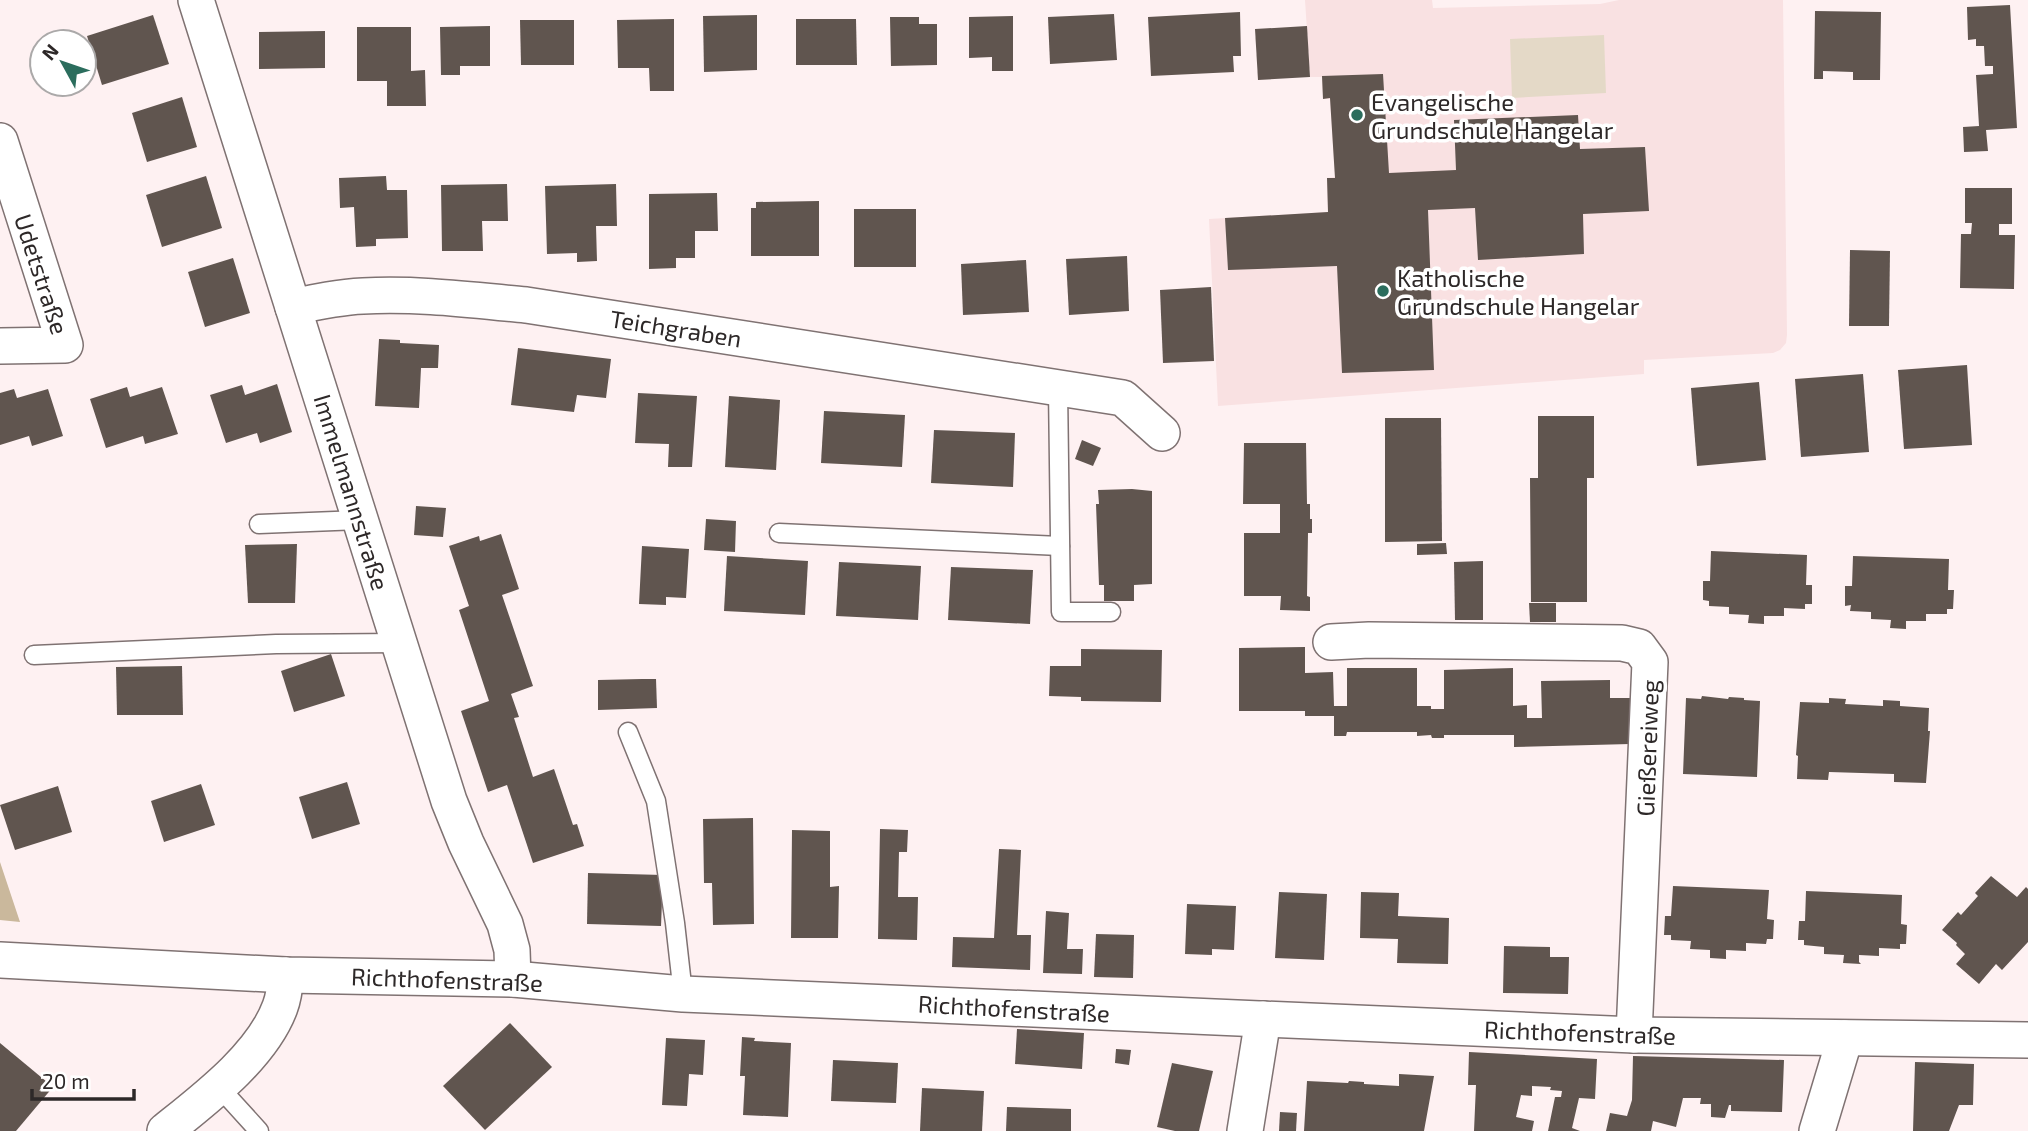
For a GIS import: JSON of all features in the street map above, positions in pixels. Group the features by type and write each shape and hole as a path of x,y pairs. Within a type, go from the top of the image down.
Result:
{"street":[{"name":"Immelmannstraße","path":"197,0 449,801 505,924 512,950 513,979"},
{"name":"Udetstraße","path":"0,141 65,345 0,346"},
{"name":"Teichgraben","path":"293,307 366,296 448,298 526,305 1123,398 1161,433"},
{"name":"Gießereiweg","path":"1331,642 1396,640 1622,643 1639,648 1650,662 1634,1035"},
{"name":"Richthofenstraße","path":"0,960 286,975 513,979 683,993 1634,1035 2028,1040"},
{"path":"165,1131 219,1087 255,1049 270,1029 281,1006 286,975"},
{"path":"1245,1131 1263,1019"},
{"path":"1816,1131 1845,1038"}],"lane":[{"path":"1058,388 1061,612 1111,612"},
{"path":"259,524 360,520"},
{"path":"779,533 1060,547"},
{"path":"34,655 276,644 399,643"},
{"path":"628,732 656,802 683,993"},
{"path":"219,1087 259,1131"}],"shaded area":[{"path":"1305,0 1432,0 1433,8 1600,4 1619,0 1783,0 1786,343 1773,353 1644,360 1644,374 1218,406 1209,219 1328,212 1327,178 1335,177 1330,99 1323,99 1322,77 1310,77"},
{"path":"1604,35 1606,93 1512,98 1510,39"},
{"path":"0,862 20,922 0,920"}],"building":[{"path":"2010,5 2017,128 1986,130 1988,151 1964,152 1963,127 1979,126 1976,75 1993,74 1993,66 1985,66 1984,46 1976,46 1976,39 1968,40 1967,7"},
{"path":"1815,11 1881,12 1880,80 1853,80 1853,72 1823,71 1823,79 1814,79"},
{"path":"1240,12 1241,56 1233,56 1234,72 1151,76 1148,17"},
{"path":"1114,14 1117,60 1050,64 1048,17"},
{"path":"153,15 169,64 102,85 98,72 98,32"},
{"path":"757,15 757,70 704,72 703,16"},
{"path":"1013,16 1013,71 992,71 992,57 969,58 969,17"},
{"path":"890,17 919,17 919,24 937,24 937,65 891,66"},
{"path":"674,19 674,91 650,91 649,68 618,68 617,20"},
{"path":"796,19 856,19 857,65 796,65"},
{"path":"520,20 574,20 574,65 521,65"},
{"path":"490,26 490,66 460,66 460,75 441,75 440,27"},
{"path":"1307,26 1310,77 1258,80 1255,29"},
{"path":"357,27 411,27 411,71 425,70 426,106 387,106 387,81 357,81"},
{"path":"325,31 325,68 259,69 259,32"},
{"path":"1383,74 1389,173 1456,170 1454,120 1578,115 1580,149 1645,147 1649,211 1583,214 1584,254 1478,260 1475,208 1428,210 1434,370 1342,373 1337,266 1228,270 1225,218 1328,212 1327,178 1335,178 1330,98 1323,99 1322,76"},
{"path":"182,97 197,147 147,162 132,113"},
{"path":"206,176 222,228 162,247 146,195"},
{"path":"386,176 387,190 407,190 408,238 376,239 376,246 356,247 354,207 340,208 339,178"},
{"path":"507,184 508,221 482,221 483,251 442,251 441,185"},
{"path":"616,184 617,226 596,226 597,261 577,262 577,253 547,254 545,186"},
{"path":"1965,188 2012,188 2012,224 1999,224 1999,235 2015,235 2014,289 1960,288 1961,234 1971,234 1972,223 1965,223"},
{"path":"717,193 718,231 695,231 695,258 676,258 676,268 649,269 649,194"},
{"path":"819,201 819,256 751,256 751,208 756,208 756,202"},
{"path":"854,209 916,209 916,267 854,267"},
{"path":"1850,250 1890,251 1889,326 1849,326"},
{"path":"1127,256 1129,311 1069,315 1066,259"},
{"path":"233,258 250,313 205,327 188,272"},
{"path":"1026,260 1029,312 963,315 961,264"},
{"path":"1211,287 1214,361 1163,363 1160,290"},
{"path":"379,339 439,345 438,368 421,368 419,408 375,406"},
{"path":"518,348 611,359 606,398 577,395 574,412 511,405"},
{"path":"1967,365 1972,445 1904,449 1898,370"},
{"path":"1863,374 1869,452 1801,457 1795,379"},
{"path":"1759,382 1766,460 1697,466 1691,388"},
{"path":"277,384 292,432 260,443 257,433 226,443 210,395 242,385 245,395"},
{"path":"127,387 130,397 162,387 178,434 145,444 143,436 106,448 90,399"},
{"path":"14,389 17,398 48,389 63,436 32,446 29,436 0,445 0,393"},
{"path":"638,393 697,396 692,467 668,467 669,444 635,443"},
{"path":"729,396 780,400 776,470 725,467"},
{"path":"824,411 905,415 902,467 821,463"},
{"path":"1538,416 1594,416 1594,478 1587,478 1587,602 1531,602 1530,478 1538,478"},
{"path":"1385,418 1441,418 1442,541 1385,542"},
{"path":"934,430 1015,433 1013,487 931,483"},
{"path":"1082,440 1101,448 1093,466 1075,459"},
{"path":"1244,443 1306,443 1307,504 1310,504 1312,519 1312,533 1308,533 1307,596 1310,597 1310,611 1280,610 1281,596 1244,596 1244,533 1280,533 1280,504 1243,504"},
{"path":"1098,490 1152,491 1152,584 1134,585 1134,601 1104,601 1104,585 1099,585 1096,504 1099,504"},
{"path":"416,506 446,508 443,537 414,535"},
{"path":"706,519 736,521 735,552 704,550"},
{"path":"501,534 519,589 502,595 533,686 511,694 519,717 514,718 533,777 554,769 573,825 577,824 584,846 533,863 507,785 488,792 461,711 489,701 459,610 469,606 449,546 479,536 480,541"},
{"path":"1446,543 1447,554 1417,555 1417,544"},
{"path":"297,544 295,603 248,603 245,545"},
{"path":"642,546 689,549 686,598 666,597 666,605 639,604"},
{"path":"1711,551 1807,555 1806,585 1812,585 1812,604 1805,604 1805,609 1784,608 1784,616 1764,616 1764,624 1748,623 1749,615 1729,614 1729,607 1709,606 1709,601 1703,600 1703,581 1710,581"},
{"path":"727,556 808,561 805,615 724,611"},
{"path":"1853,556 1949,559 1948,590 1954,590 1953,609 1947,609 1947,614 1926,614 1926,621 1906,621 1906,629 1890,628 1891,620 1871,619 1871,612 1850,611 1851,605 1845,606 1845,586 1852,586"},
{"path":"1483,561 1483,620 1455,620 1454,562"},
{"path":"839,562 921,566 918,620 836,616"},
{"path":"951,567 1033,570 1030,624 948,620"},
{"path":"1529,603 1556,603 1556,622 1530,622"},
{"path":"1305,647 1305,673 1333,672 1334,706 1347,706 1347,668 1417,668 1417,706 1444,709 1444,670 1513,668 1513,706 1527,705 1527,718 1542,718 1541,681 1610,680 1610,698 1630,698 1630,744 1514,747 1514,735 1444,735 1444,738 1432,738 1431,735 1417,736 1417,732 1347,732 1346,736 1334,736 1334,716 1305,716 1305,711 1239,711 1239,648"},
{"path":"1081,649 1162,650 1161,702 1081,701 1081,697 1049,696 1050,666 1081,666"},
{"path":"331,654 345,696 294,712 281,671"},
{"path":"182,666 183,715 117,715 116,667"},
{"path":"656,679 657,708 598,710 598,680"},
{"path":"1702,696 1760,701 1757,777 1683,774 1686,698 1701,699"},
{"path":"1829,698 1846,699 1845,704 1883,706 1883,700 1900,701 1900,706 1929,708 1926,783 1894,782 1894,774 1829,772 1828,780 1797,779 1800,702 1829,703"},
{"path":"347,782 360,824 312,839 299,797"},
{"path":"201,784 215,825 164,842 151,801"},
{"path":"58,786 72,832 15,850 0,805"},
{"path":"753,818 754,924 713,925 712,883 704,883 703,819"},
{"path":"880,829 908,830 907,852 899,852 898,897 918,897 917,940 878,939"},
{"path":"792,830 830,831 830,887 839,886 838,938 791,938"},
{"path":"999,849 1021,850 1017,935 1031,935 1030,970 952,967 953,937 994,938"},
{"path":"588,873 663,875 661,926 587,924"},
{"path":"1991,876 2017,897 2026,887 2028,889 2028,942 2002,970 1996,964 1979,984 1956,964 1965,954 1942,930 1958,912 1961,915 1978,896 1975,893"},
{"path":"1673,886 1769,890 1767,919 1774,920 1773,939 1767,939 1766,944 1746,943 1746,951 1726,950 1726,959 1710,958 1710,950 1690,949 1691,941 1671,940 1671,935 1664,935 1665,916 1671,916"},
{"path":"1806,891 1902,895 1901,924 1907,925 1906,944 1900,944 1900,949 1879,948 1879,956 1859,955 1861,964 1843,963 1844,955 1824,954 1824,947 1804,945 1804,940 1798,940 1799,921 1805,921"},
{"path":"1279,892 1327,894 1324,960 1275,958"},
{"path":"1361,892 1399,893 1398,916 1449,918 1448,964 1397,963 1398,939 1360,938"},
{"path":"1187,904 1236,906 1234,950 1212,949 1212,955 1185,954"},
{"path":"1046,911 1069,913 1067,949 1083,949 1082,974 1043,973"},
{"path":"1096,934 1134,935 1133,978 1094,977"},
{"path":"1504,946 1550,947 1550,957 1569,957 1568,994 1503,993"},
{"path":"510,1023 552,1067 485,1130 443,1086"},
{"path":"1017,1029 1084,1033 1082,1069 1015,1064"},
{"path":"742,1037 755,1038 754,1041 791,1043 788,1117 743,1115 745,1076 740,1076"},
{"path":"666,1038 705,1040 703,1075 689,1074 687,1106 662,1105"},
{"path":"0,1043 53,1087 16,1131 0,1131"},
{"path":"1116,1049 1131,1050 1129,1065 1115,1063"},
{"path":"1469,1052 1597,1059 1595,1099 1579,1098 1572,1128 1580,1131 1548,1131 1555,1097 1561,1097 1562,1091 1550,1090 1551,1087 1532,1086 1532,1096 1521,1095 1516,1117 1534,1121 1532,1131 1474,1131 1476,1085 1468,1085"},
{"path":"1633,1056 1784,1060 1782,1112 1731,1111 1729,1105 1725,1118 1711,1117 1711,1104 1700,1104 1701,1098 1683,1098 1676,1127 1653,1121 1651,1131 1606,1131 1610,1113 1627,1116 1632,1100"},
{"path":"833,1060 898,1063 896,1103 831,1101"},
{"path":"1915,1062 1974,1064 1973,1105 1959,1105 1949,1131 1913,1131"},
{"path":"1172,1063 1213,1071 1199,1131 1175,1131 1157,1127"},
{"path":"1399,1074 1434,1076 1424,1131 1304,1131 1307,1081 1349,1081 1399,1086"},
{"path":"922,1088 984,1091 982,1131 920,1131"},
{"path":"1007,1107 1071,1109 1071,1131 1006,1131"},
{"path":"1280,1112 1297,1113 1296,1131 1279,1131"}],"place":[{"name":"Evangelische Grundschule Hangelar","path":"1357,115"},
{"name":"Katholische Grundschule Hangelar","path":"1383,291"}]}
